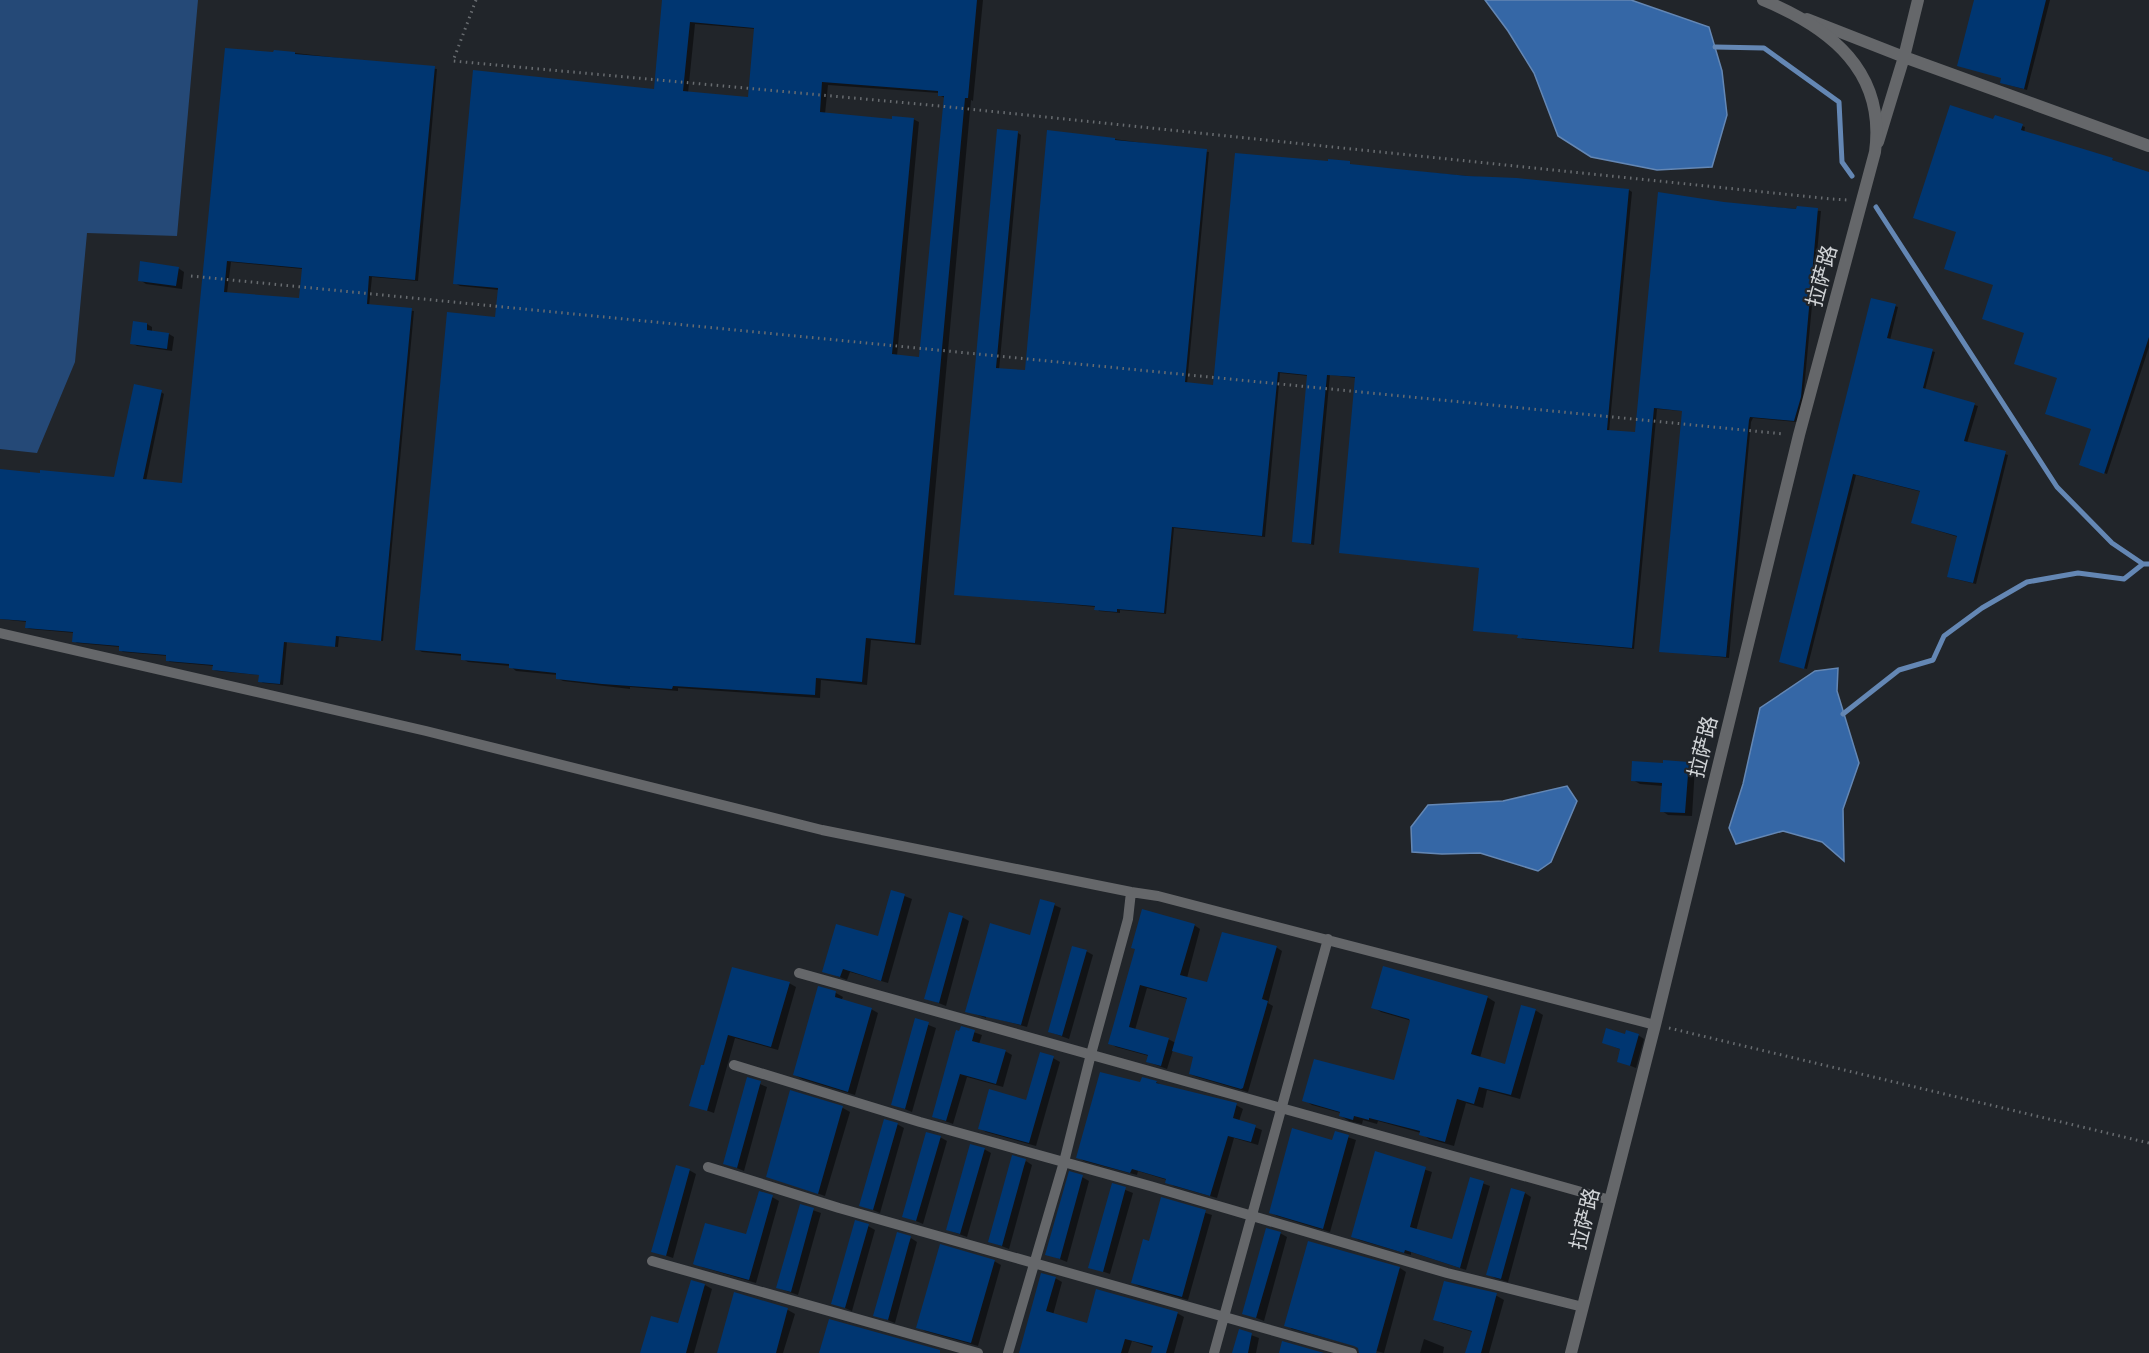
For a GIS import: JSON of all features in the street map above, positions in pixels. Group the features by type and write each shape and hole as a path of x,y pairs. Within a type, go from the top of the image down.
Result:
{"street":[{"path":"1918,0 1904,57 2149,146"},
{"name":"拉萨路","path":"1765,1 1822,33 1850,56 1868,87 1876,114 1878,130 1875,152"},
{"name":"拉萨路","path":"1571,1353 1655,1025 1799,435 1875,152 1904,57 1765,1"}],"lane":[{"path":"0,633 426,731 822,830 1158,896 1655,1025"},
{"path":"1008,1353 1064,1162 1128,919 1131,892"},
{"path":"1214,1353 1328,939"},
{"path":"800,973 1610,1200"},
{"path":"734,1065 920,1122 1447,1274 1583,1307"},
{"path":"708,1167 838,1208 1352,1353"},
{"path":"652,1261 978,1353"}],"path":[{"path":"476,0 453,61 940,106 1819,198 1862,200"},
{"path":"191,276 1799,435"},
{"path":"1655,1025 2149,1143"}],"shaded area":[{"path":"0,0 198,0 177,236 87,233 75,362 37,453 0,449"},
{"path":"1485,0 1631,0 1709,27 1722,71 1727,115 1712,167 1657,170 1591,157 1558,136 1534,73 1508,31"},
{"path":"1838,668 1837,691 1859,763 1843,809 1844,861 1822,842 1783,831 1736,844 1729,828 1743,784 1760,708 1815,671"},
{"path":"1567,786 1577,801 1551,862 1538,871 1480,853 1412,852 1411,827 1428,805 1503,801"}],"building":[{"path":"662,0 977,0 968,98 965,98 915,643 866,638 862,682 816,678 815,695 602,684 556,679 556,673 509,668 509,664 461,660 461,654 415,650 447,312 495,317 498,288 453,284 473,70 654,89","holes":["690,22 754,28 748,97 683,91","822,82 938,91 938,96 944,96 919,357 892,354 914,118 892,116 892,119 820,112"]},
{"path":"1974,0 2046,0 2024,89 2000,83 2001,78 1957,66"},
{"path":"225,48 273,52 274,50 295,52 295,54 435,66 415,280 369,276 367,304 412,308 381,641 336,636 335,647 284,642 280,684 258,682 259,675 212,670 213,665 166,661 166,655 119,651 119,646 72,642 73,632 25,628 26,621 0,619 0,469 40,473 40,470 114,477 134,384 162,390 143,479 182,483","holes":["227,261 302,268 299,298 224,292"]},
{"path":"1950,105 1993,119 1995,115 2023,124 2021,130 2113,158 2112,160 2149,172 2149,337 2104,474 2079,465 2091,429 2045,414 2057,378 2014,364 2024,333 1982,319 1993,285 1944,269 1956,232 1913,218"},
{"path":"997,129 1018,131 996,368 1025,370 1047,130 1115,138 1115,140 1207,149 1185,382 1213,385 1235,153 1350,161 1350,164 1397,169 1629,189 1607,430 1635,432 1658,192 1724,202 1796,209 1797,206 1818,208 1801,397 1794,421 1750,417 1749,420 1726,657 1659,652 1682,411 1654,408 1632,648 1517,638 1518,635 1473,631 1479,568 1339,553 1355,377 1327,375 1311,544 1292,542 1307,375 1278,372 1262,536 1172,527 1164,613 1117,609 1117,612 1094,610 1095,606 954,595"},
{"path":"140,261 179,267 176,286 138,281"},
{"path":"1871,298 1896,304 1887,338 1933,349 1923,388 1975,403 1964,441 2006,451 1973,583 1947,577 1957,536 1911,523 1920,491 1853,474 1804,669 1779,662"},
{"path":"133,321 147,323 147,330 169,333 167,349 130,344"},
{"path":"1663,760 1689,762 1685,813 1660,812 1662,783 1631,781 1632,761 1663,763"},
{"path":"891,890 905,894 881,981 843,969 840,977 822,972 836,924 878,936"},
{"path":"1040,899 1055,903 1021,1025 965,1012 990,923 1030,935"},
{"path":"1142,909 1195,924 1180,975 1207,982 1222,932 1277,946 1262,999 1268,1001 1243,1088 1189,1074 1193,1057 1172,1051 1187,998 1140,985 1129,1027 1169,1038 1161,1066 1146,1062 1148,1055 1108,1044 1135,949 1131,948"},
{"path":"949,912 963,916 939,1003 924,999"},
{"path":"1072,946 1087,950 1062,1036 1048,1032"},
{"path":"1383,966 1488,996 1471,1054 1505,1064 1521,1005 1536,1009 1511,1095 1479,1087 1474,1104 1457,1099 1445,1142 1419,1135 1420,1131 1369,1118 1369,1120 1354,1116 1353,1120 1339,1116 1340,1112 1302,1101 1314,1059 1394,1080 1410,1021 1371,1008"},
{"path":"732,967 790,982 771,1047 728,1035 707,1111 689,1106 701,1065 704,1065"},
{"path":"818,986 836,991 835,997 872,1008 848,1092 793,1075"},
{"path":"915,1018 929,1022 905,1109 891,1105"},
{"path":"961,1026 975,1030 972,1041 1006,1050 996,1084 960,1074 946,1121 932,1117 956,1030 959,1031"},
{"path":"1606,1028 1625,1034 1626,1030 1639,1034 1630,1066 1617,1062 1620,1049 1602,1043"},
{"path":"1040,1052 1054,1056 1029,1143 978,1129 989,1089 1026,1100"},
{"path":"1100,1072 1140,1082 1142,1077 1157,1081 1156,1083 1237,1103 1233,1118 1256,1125 1251,1142 1228,1136 1210,1196 1165,1183 1166,1179 1132,1169 1130,1173 1076,1158"},
{"path":"747,1077 761,1081 737,1168 723,1164"},
{"path":"790,1090 843,1106 818,1194 766,1177"},
{"path":"884,1119 898,1123 873,1210 859,1206"},
{"path":"1292,1128 1332,1140 1335,1131 1349,1135 1323,1229 1269,1213"},
{"path":"926,1132 941,1136 916,1221 902,1217"},
{"path":"970,1144 985,1148 960,1234 946,1230"},
{"path":"1375,1151 1426,1167 1410,1227 1452,1239 1470,1177 1484,1181 1460,1268 1405,1250 1404,1253 1351,1237"},
{"path":"1012,1155 1026,1159 1002,1246 988,1242"},
{"path":"676,1165 690,1169 666,1256 651,1252"},
{"path":"1069,1171 1083,1175 1060,1259 1045,1255"},
{"path":"1112,1183 1126,1187 1103,1272 1088,1268"},
{"path":"1511,1188 1525,1192 1501,1279 1486,1275"},
{"path":"759,1191 773,1195 749,1280 693,1264 705,1223 746,1234"},
{"path":"1161,1197 1206,1210 1182,1297 1131,1283 1143,1239 1149,1241"},
{"path":"800,1204 814,1208 791,1292 776,1288"},
{"path":"855,1220 869,1224 845,1308 831,1304"},
{"path":"1266,1228 1281,1232 1256,1318 1242,1314"},
{"path":"897,1232 911,1236 888,1320 873,1316"},
{"path":"1308,1241 1400,1267 1376,1353 1359,1353 1358,1348 1354,1346 1284,1326"},
{"path":"940,1244 995,1260 971,1343 916,1328"},
{"path":"1041,1273 1056,1277 1046,1311 1087,1323 1096,1289 1178,1312 1166,1353 1151,1353 1153,1346 1125,1339 1121,1353 1019,1353"},
{"path":"691,1280 705,1284 686,1353 640,1353 651,1316 678,1323"},
{"path":"1444,1281 1497,1293 1481,1353 1465,1353 1472,1331 1433,1320"},
{"path":"734,1292 788,1308 776,1353 717,1353"},
{"path":"829,1319 940,1350 940,1353 819,1353"},
{"path":"1239,1329 1252,1333 1248,1353 1232,1353"},
{"path":"1282,1341 1324,1353 1279,1353"}],"waterway":[{"path":"1715,47 1764,48 1839,102 1842,162 1852,176"},
{"path":"1876,207 2057,487 2112,543 2143,564 2149,564"},
{"path":"1843,714 1899,670 1933,660 1944,636 1982,608 2027,582 2078,573 2124,579 2143,564"}]}
